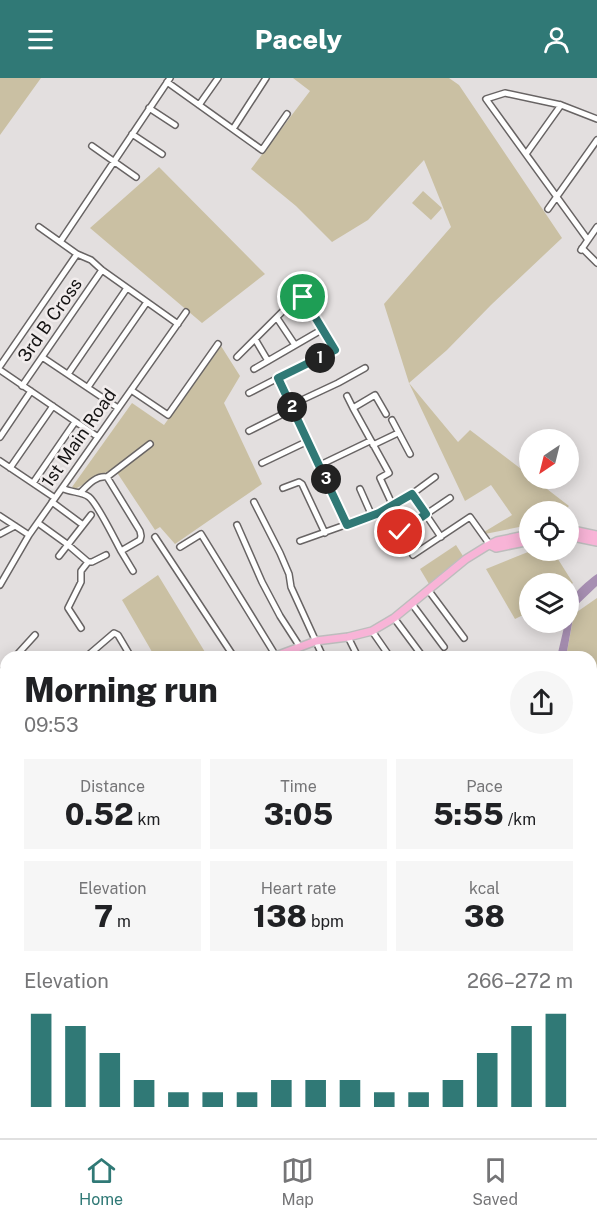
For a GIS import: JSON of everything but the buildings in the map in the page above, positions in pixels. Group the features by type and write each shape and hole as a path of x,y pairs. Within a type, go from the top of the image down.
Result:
{"main road":[{"path":"579,531 597,535"},
{"path":"294,651 316,640 348,637 372,631 394,618 466,559 497,541 519,536"},
{"path":"579,538 597,542"},
{"path":"490,545 496,548 519,543"}],"street":[{"path":"199,105 218,78"},
{"path":"233,129 266,78"},
{"path":"60,242 168,80 262,150 287,114"},
{"path":"588,240 486,99 505,93 561,105 597,119"},
{"path":"526,154 561,105"},
{"path":"150,108 175,124"},
{"path":"132,134 162,154"},
{"path":"548,209 597,140"},
{"path":"92,146 136,177"},
{"path":"597,226 581,249 597,263"},
{"path":"39,227 77,254 91,260 178,324"},
{"path":"77,254 0,368 22,386 98,437"},
{"name":"3rd B Cross","path":"22,386 102,270"},
{"path":"68,374 127,288"},
{"path":"237,357 300,295 335,350 249,393"},
{"path":"88,387 147,302"},
{"name":"1st Main Road","path":"0,585 29,535 186,312"},
{"path":"277,318 295,345"},
{"path":"255,369 323,329"},
{"path":"255,339 268,361"},
{"path":"131,390 168,416 218,344"},
{"path":"42,357 118,408"},
{"path":"249,431 365,368"},
{"path":"278,378 347,525"},
{"path":"0,437 31,391"},
{"path":"353,408 382,391"},
{"path":"375,394 386,414"},
{"path":"348,396 389,473 380,478 393,506"},
{"path":"10,468 53,406"},
{"path":"392,420 410,454"},
{"path":"33,483 75,422"},
{"path":"320,465 398,433"},
{"path":"262,463 308,441"},
{"path":"80,493 96,479 107,477 150,444"},
{"path":"0,461 33,483 83,525"},
{"path":"107,477 141,536 139,541 121,551"},
{"path":"300,542 393,506 435,477"},
{"path":"284,488 299,482 302,484 325,533"},
{"path":"62,488 85,495 93,501 133,571"},
{"path":"360,489 372,516"},
{"path":"412,494 441,537"},
{"path":"400,532 450,498"},
{"path":"254,502 280,553 289,574 291,587 321,651"},
{"path":"59,556 91,515"},
{"path":"0,516 29,535"},
{"path":"413,555 470,517 490,545"},
{"path":"38,523 87,562 106,555"},
{"path":"237,525 262,582 300,647"},
{"path":"0,534 15,526"},
{"path":"180,547 201,534 271,651"},
{"path":"155,537 230,651"},
{"path":"81,628 68,608 81,582 81,572 87,562"},
{"path":"429,591 464,638"},
{"path":"412,604 444,646"},
{"path":"394,618 419,651"},
{"path":"372,631 386,651"},
{"path":"93,651 114,633 118,635 127,651"},
{"path":"20,651 35,635"},
{"path":"348,637 355,651"}],"shaded area":[{"path":"0,78 41,78 0,135"},
{"path":"293,78 449,78 459,85 562,238 447,350 409,383 384,304 451,227 424,160 368,220 332,242 296,206 251,169 310,91"},
{"path":"159,167 265,274 202,323 90,228"},
{"path":"423,191 442,208 431,220 412,203"},
{"path":"221,346 240,376 224,403 262,484 175,544 160,527 155,530 114,468 75,489 72,487 132,403 164,425"},
{"path":"409,383 458,442 470,430 519,467 519,489 547,489 563,501 519,501 519,527 485,534 484,532 512,515 491,485 465,501"},
{"path":"456,545 463,556 429,584 420,569"},
{"path":"519,556 519,561 559,561 567,573 519,573 519,617 515,619 486,569"},
{"path":"597,574 597,586 579,603 581,587"},
{"path":"158,575 204,651 152,651 122,600"},
{"path":"597,598 597,651 567,651 570,633 579,633 579,611"},
{"path":"563,633 570,633 567,651 558,651"}],"route":[{"path":"303,297 335,350 278,378 347,525 379,513 412,494 426,514 400,532"}]}
